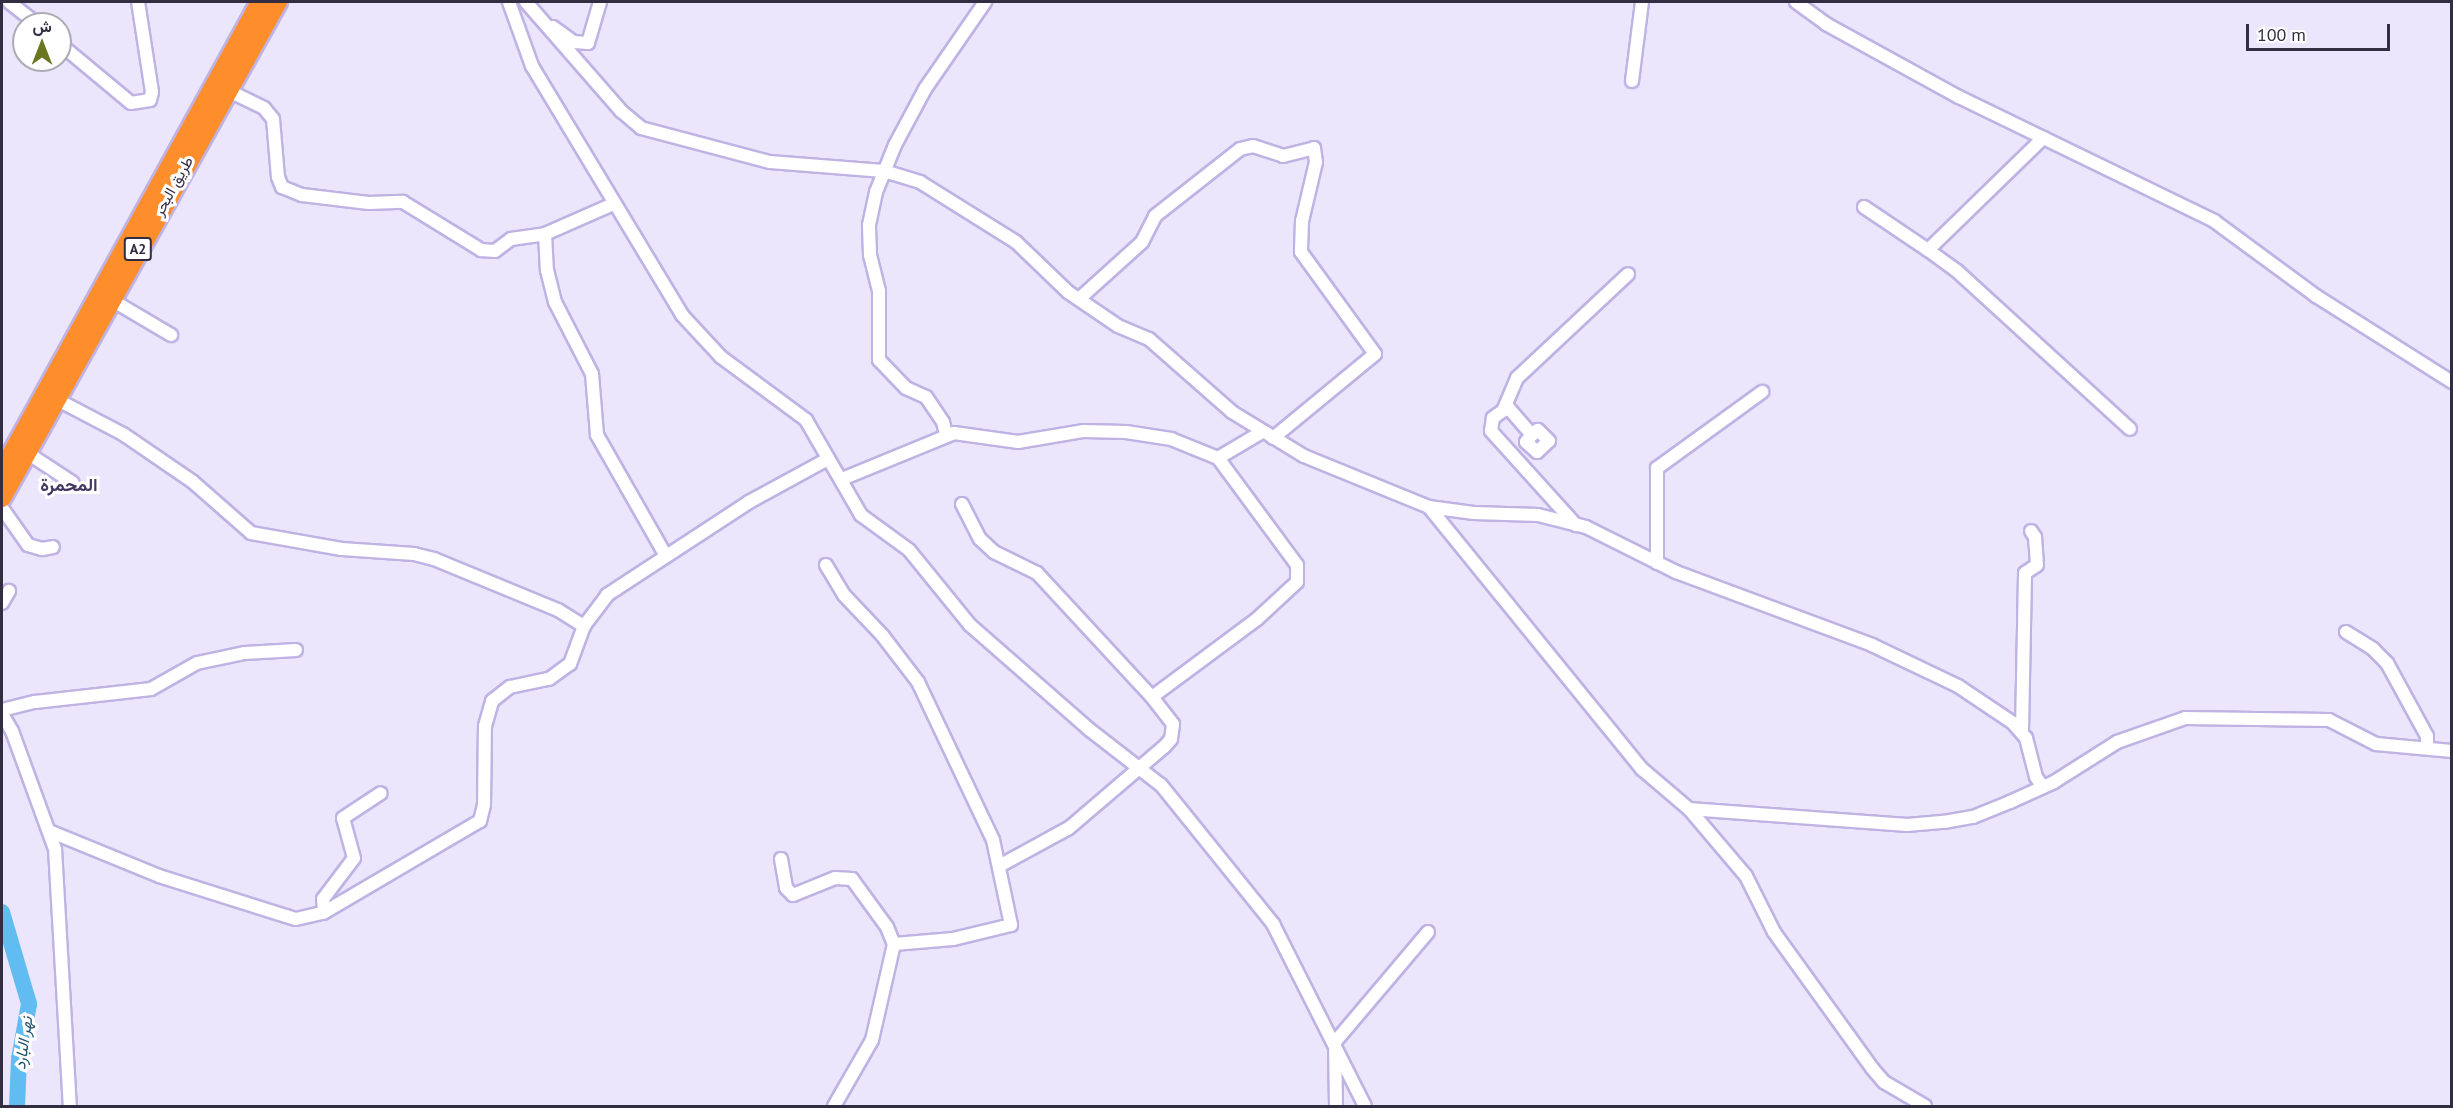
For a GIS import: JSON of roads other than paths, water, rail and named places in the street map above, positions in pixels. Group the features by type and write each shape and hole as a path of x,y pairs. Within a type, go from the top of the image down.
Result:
{"highway":[{"name":"طريق البحر","path":"2,467 260,2"},
{"name":"طريق البحر","path":"2,498 110,299 278,2"}],"street":[{"path":"9,2 22,12"},
{"path":"72,54 131,103 150,100 152,92 138,2"},
{"path":"509,2 531,66 659,281 697,334 735,369 806,420 861,515 909,550 970,625 1090,730 1142,767 1161,785 1273,924 1335,1042 1365,1107"},
{"path":"526,2 621,111 641,128 792,166 884,171 920,182 1016,242 1079,299 1118,326 1149,339 1232,412 1268,435 1343,473 1429,507 1474,513 1538,515 1576,525 1656,563 1778,608 1926,670 1958,686 2022,731"},
{"path":"538,15 574,42 588,43 600,2"},
{"path":"946,434 944,422 926,397 906,388 879,360 879,291 869,238 884,171 925,89 985,2"},
{"path":"1632,81 1642,2"},
{"path":"1796,2 1826,24 2043,138 2214,221 2316,296 2451,382"},
{"path":"227,90 269,113 278,177 282,187 290,191 369,203 403,202 481,250 495,251 511,238 545,234 613,204"},
{"path":"1928,250 2043,138"},
{"path":"1079,299 1142,242 1155,216 1240,149 1252,146 1283,156 1314,148 1316,162 1302,221 1301,252 1375,354 1268,435 1218,458"},
{"path":"1864,207 1957,271 2130,429"},
{"path":"545,234 547,270 555,302 592,374 597,435 666,556"},
{"path":"1503,411 1517,378 1628,274"},
{"path":"110,299 171,335"},
{"path":"1656,563 1657,468 1761,392"},
{"path":"56,399 123,434 193,482 251,533 342,549 414,554 434,559 558,610 584,626"},
{"path":"1532,435 1508,407 1493,418 1491,431 1576,525"},
{"path":"842,479 946,434 1018,442 1084,431 1126,432 1171,439 1218,458 1297,565 1299,578 1257,619 1152,698"},
{"path":"26,452 73,483"},
{"path":"50,831 159,876 286,916 307,917 324,912 480,821 484,806 486,726 492,701 510,687 549,679 570,664 584,626 607,595 749,502 828,459"},
{"path":"963,504 980,539 994,552 1037,573 1152,698 1174,731 1172,739 1142,767 1069,828 1001,865"},
{"path":"1429,507 1642,769 1689,809 1746,876 1774,932 1872,1068 1884,1082 1925,1107"},
{"path":"2,508 28,545 42,549 53,547"},
{"path":"2031,531 2035,537 2037,565 2025,573 2022,731 2043,787"},
{"path":"826,565 844,595 882,635 918,681 980,808 1001,865 1011,924 953,939 894,944"},
{"path":"2,603 9,591"},
{"path":"2346,632 2373,649 2387,663 2427,736 2427,746"},
{"path":"70,1107 55,849 12,731 2,712 35,702 151,688 197,663 245,653 296,650"},
{"path":"1689,809 1907,825 1973,817 2043,787 2117,742 2185,717 2310,717 2329,720 2376,744 2427,746 2451,751"},
{"path":"324,912 323,899 354,858 343,818 381,793"},
{"path":"781,859 786,888 793,895 836,878 852,879 887,927 894,944 872,1040 834,1107"},
{"path":"1336,1107 1335,1042 1428,932"}],"waterway":[{"name":"نهر البارد","path":"2,912 29,1004 19,1059 17,1106"}],"district":[{"name":"المحمرة","path":"69,485"}]}
